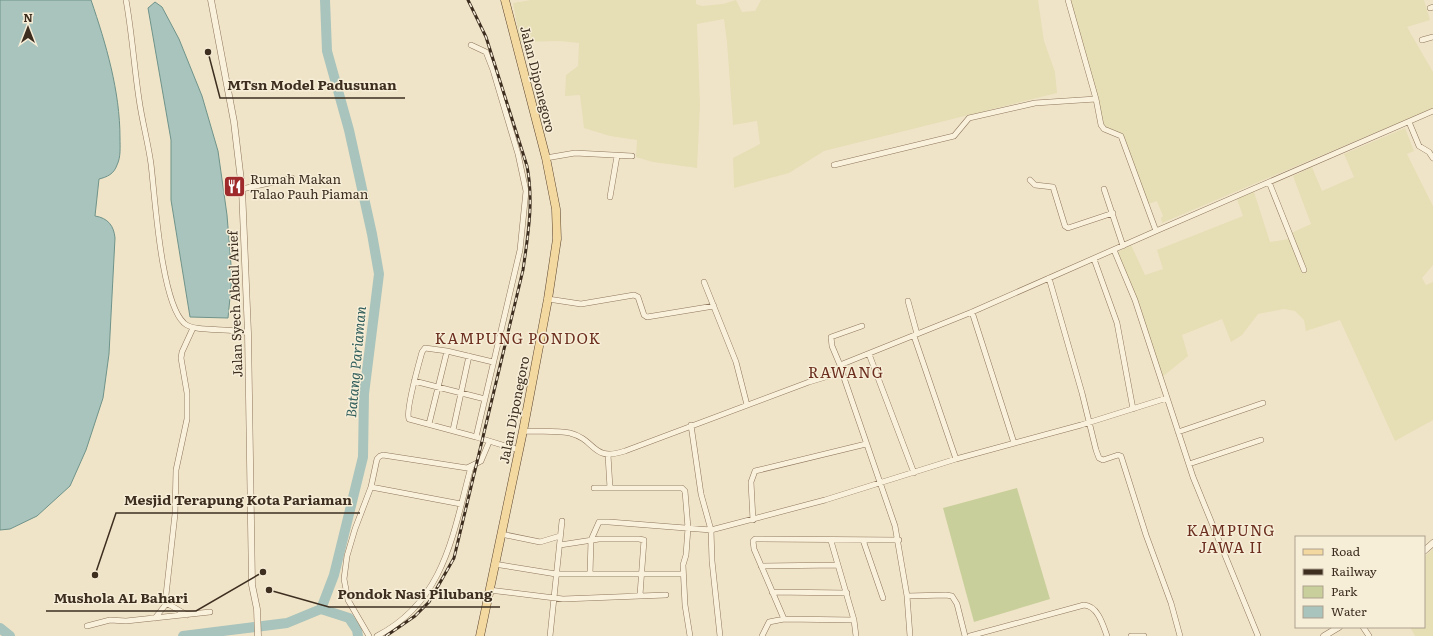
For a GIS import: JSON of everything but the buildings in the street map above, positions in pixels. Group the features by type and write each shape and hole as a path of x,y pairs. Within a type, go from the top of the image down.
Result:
{"main road":[{"name":"Jalan Diponegoro","path":"480,636 523,431 556,255 557,225 553,192 546,158 505,0"}],"street":[{"path":"126,0 139,100 152,170 165,274 178,316 183,322 193,328 228,329 248,333"},
{"name":"Jalan Syech Abdul Arief","path":"211,0 235,127 242,189 248,333 252,585 257,609 258,636"},
{"path":"1068,0 1096,98 1102,128 1121,136 1156,231"},
{"path":"1422,40 1433,37"},
{"path":"471,45 486,52 493,70 518,154 526,191 520,250 476,437"},
{"path":"834,165 954,136 969,118 1035,103 1096,98"},
{"path":"840,365 972,312 1433,111"},
{"path":"1409,122 1419,146 1429,152 1433,158"},
{"path":"546,158 575,153 632,156"},
{"path":"610,197 617,156"},
{"path":"242,189 292,178"},
{"path":"1030,180 1035,185 1053,187 1065,226 1068,228 1113,213"},
{"path":"1269,182 1304,270"},
{"path":"1104,189 1123,246"},
{"path":"1114,250 1135,300 1189,464 1249,618 1258,636"},
{"path":"1094,259 1117,323 1134,409"},
{"path":"1049,278 1099,458 1107,459 1119,455 1122,457 1138,511 1171,603 1180,636"},
{"path":"704,282 739,369 747,405"},
{"path":"548,299 577,304 634,296 638,298 644,314 647,316 714,306"},
{"path":"908,300 916,335 956,459"},
{"path":"972,312 1014,443"},
{"path":"862,326 830,337 898,540 907,596 910,636"},
{"path":"155,618 167,603 166,595 175,514 176,470 187,419 187,393 181,358 182,352 193,328"},
{"path":"493,362 447,351 428,348 423,349 414,381 407,417 414,421 453,430 488,442 519,450"},
{"path":"429,424 447,351"},
{"path":"869,354 914,473"},
{"path":"453,430 469,356"},
{"path":"523,431 569,433 584,440 601,453 608,456 809,382 842,372"},
{"path":"414,381 485,399"},
{"path":"590,574 591,540 597,524 601,522 711,530 753,520 880,484 956,459 1134,409 1167,398"},
{"path":"1178,432 1263,403"},
{"path":"691,425 701,494 711,530 712,561 720,636"},
{"path":"1189,464 1261,440"},
{"path":"369,636 348,600 344,579 351,543 361,509 371,487 377,459 380,456 461,468 471,467 483,458 488,442"},
{"path":"753,520 751,482 754,471 866,444"},
{"path":"608,456 610,488"},
{"path":"377,636 402,621 426,595 447,554 471,467"},
{"path":"371,487 461,504"},
{"path":"594,488 682,488 685,490 688,528 686,555 683,565 684,605 690,636"},
{"path":"550,636 562,521"},
{"path":"501,534 540,542 560,536"},
{"path":"560,545 612,538 644,540 640,595"},
{"path":"784,619 754,549 753,543 755,539 831,541 898,540"},
{"path":"863,540 883,598"},
{"path":"831,541 847,593 854,620 856,636"},
{"path":"1425,549 1433,543"},
{"path":"494,564 556,574 683,574"},
{"path":"761,566 838,565"},
{"path":"489,590 555,598 666,595"},
{"path":"772,592 847,593"},
{"path":"907,596 952,596 957,604 965,636"},
{"path":"167,603 187,615"},
{"path":"970,636 1084,605 1090,606 1097,613 1107,636"},
{"path":"87,626 110,620 126,622 210,612"},
{"path":"762,636 769,622 784,619 854,620"},
{"path":"1324,636 1337,628"},
{"path":"1131,636 1144,636"}],"shaded area":[{"path":"531,0 696,0 696,4 702,6 723,4 736,0 742,12 755,11 761,0 1038,0 1044,41 1055,72 1057,93 824,151 789,173 734,188 733,158 760,144 757,121 733,125 724,19 697,24 700,105 697,168 653,162 636,157 637,140 610,136 584,128 580,95 565,96 566,75 578,66 579,43 559,41 520,42 513,3"},
{"path":"1068,0 1424,0 1430,20 1407,27 1433,72 1433,108 1162,223 1161,218 1163,216 1157,201 1146,205 1118,132 1103,127"},
{"path":"1405,128 1414,151 1407,154 1433,206 1433,265 1422,278 1426,285 1433,282 1433,420 1395,441 1340,320 1306,331 1304,320 1295,311 1284,309 1258,314 1242,335 1231,342 1222,319 1182,335 1188,356 1161,378 1155,355 1115,253 1131,245 1145,275 1163,269 1157,250 1243,216 1237,199 1254,192 1270,242 1289,239 1289,234 1311,224 1293,176 1312,167 1322,191 1354,177 1344,154"},
{"path":"1433,549 1433,636 1415,636 1411,628 1425,628 1425,556"}],"green space":[{"path":"1017,488 1050,599 974,622 943,508"}],"water":[{"path":"0,0 91,0 107,51 115,85 118,103 120,155 114,171 99,179 95,216 100,217 110,223 115,238 109,354 103,398 86,450 70,486 37,516 10,529 0,530"},
{"path":"155,2 162,7 179,39 202,96 218,151 227,215 232,277 228,318 190,317 171,200 171,140 148,8"}],"waterway":[{"name":"Batang Pariaman","path":"183,636 287,623 321,609 334,575 363,457 364,394 379,274 372,234 349,130 327,51 325,0"},
{"path":"321,609 349,618 357,630 358,636"},
{"name":"Batang Pariaman","path":"0,628 10,636"}],"railway":[{"path":"386,636 415,616 429,602 454,558 523,270 527,244 530,218 530,192 527,166 486,37 468,0"}],"place":[{"name":"MTsn Model Padusunan","path":"208,52"},
{"name":"Rumah Makan Talao Pauh Piaman","path":"234,186"},
{"name":"Mushola AL Bahari","path":"263,572"},
{"name":"Mesjid Terapung Kota Pariaman","path":"95,575"},
{"name":"Pondok Nasi Pilubang","path":"269,590"}],"district":[{"name":"KAMPUNG PONDOK","path":"518,339"},
{"name":"RAWANG","path":"846,373"},
{"name":"KAMPUNG JAWA II","path":"1231,540"}]}
